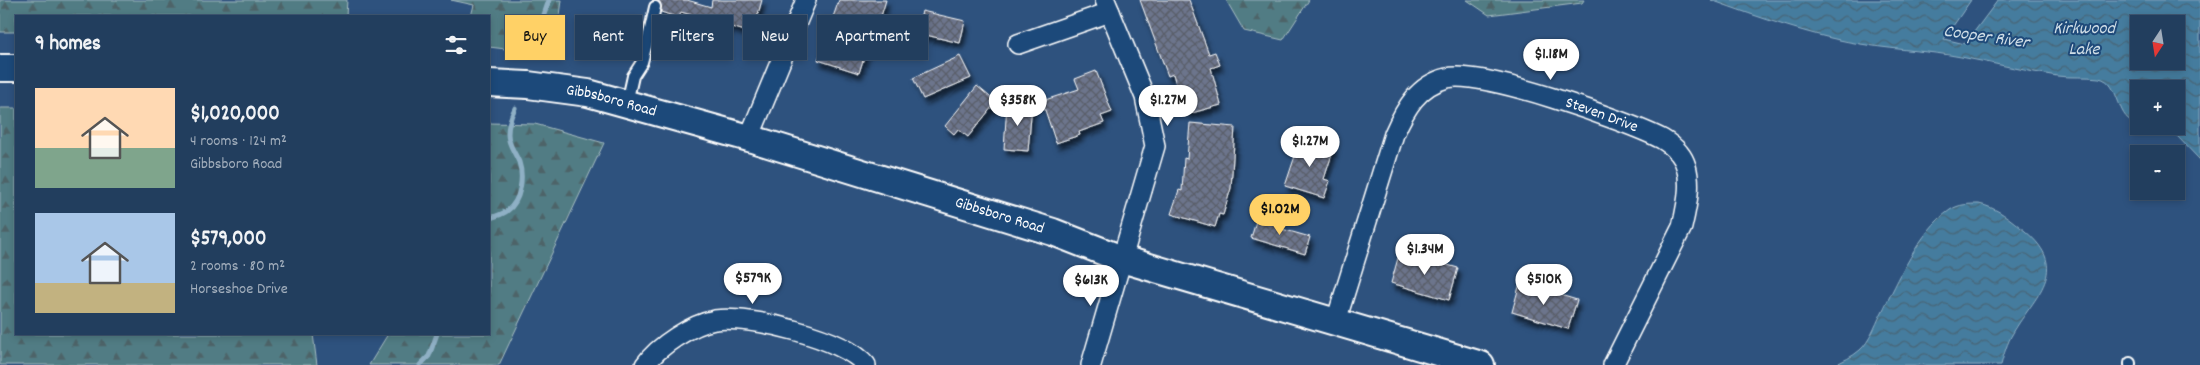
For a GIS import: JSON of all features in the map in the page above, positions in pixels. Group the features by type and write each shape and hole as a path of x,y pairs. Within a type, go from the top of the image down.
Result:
{"street":[{"path":"748,138 806,0"},
{"path":"1018,44 1108,6 1145,97 1155,146 1091,365"},
{"path":"0,68 15,68"},
{"name":"Steven Drive","path":"1336,321 1394,134 1403,113 1414,96 1428,87 1446,78 1464,76 1518,89 1606,116 1664,139 1680,154 1686,166 1688,186 1682,227 1613,365"},
{"name":"Gibbsboro Road","path":"500,84 588,94 748,138 1053,232 1122,259 1481,365"},
{"path":"645,365 668,342 715,320 746,321 791,330 827,341 849,351 866,365"}],"lane":[{"path":"627,104 633,76 642,62 655,7"}],"green space":[{"path":"0,0 347,0 346,15 15,15 15,32 0,32"},
{"path":"451,0 562,0 560,15 505,15 505,49 490,47 490,15 471,15 474,5"},
{"path":"1226,0 1309,0 1283,40 1244,31"},
{"path":"1467,0 1584,0 1582,3 1489,15"},
{"path":"0,108 15,108 15,335 313,335 317,365 0,365"},
{"path":"490,123 535,124 604,143 499,365 369,365 387,335 490,335"}],"water":[{"name":"Kirkwood Lake","path":"1711,0 1971,0 1944,39 1965,44 1998,0 2200,0 2200,160 2175,135 2185,135 2185,80 2130,80 2130,120 2122,110 2112,87 2106,81 2099,78 2057,76 1949,55 1848,42 1788,26"},
{"path":"1979,204 1998,211 2009,218 2039,245 2046,258 2047,271 2044,283 2011,337 2001,365 1834,365 1854,355 1867,342 1902,272 1929,230 1953,208"}],"building":[{"path":"652,0 687,0 711,7 712,0 762,0 758,15 743,15 743,30 733,27 733,15 691,15 681,12 680,15 670,15 661,12 660,2"},
{"path":"839,0 886,0 881,15 834,15"},
{"path":"1140,0 1189,0 1209,54 1215,52 1220,65 1211,68 1221,105 1188,114 1185,104 1182,105 1173,74 1168,76"},
{"path":"922,11 965,21 960,43 928,36 928,15 921,15"},
{"path":"960,56 971,78 923,99 913,78"},
{"path":"818,60 863,60 859,73"},
{"path":"1096,71 1112,112 1101,116 1104,123 1079,132 1080,135 1056,143 1042,101 1079,89 1075,79"},
{"path":"977,86 996,102 968,137 958,129 954,134 945,126"},
{"path":"1007,104 1032,105 1028,151 1004,149"},
{"path":"1190,123 1235,127 1231,188 1223,215 1219,214 1215,227 1171,214 1179,190 1182,191 1184,158 1187,159"},
{"path":"1301,138 1334,148 1324,179 1330,181 1324,198 1285,186"},
{"path":"1257,218 1283,226 1282,229 1310,237 1305,254 1251,238"},
{"path":"1400,251 1458,268 1449,300 1391,283"},
{"path":"1520,283 1577,300 1568,329 1512,312"}],"waterway":[{"path":"544,15 549,0"},
{"path":"490,219 512,207 520,188 519,162 509,142 508,134 510,120 515,108"},
{"path":"420,365 429,356 437,335"}],"water label":[{"name":"Cooper River","path":"1986,38"}]}
